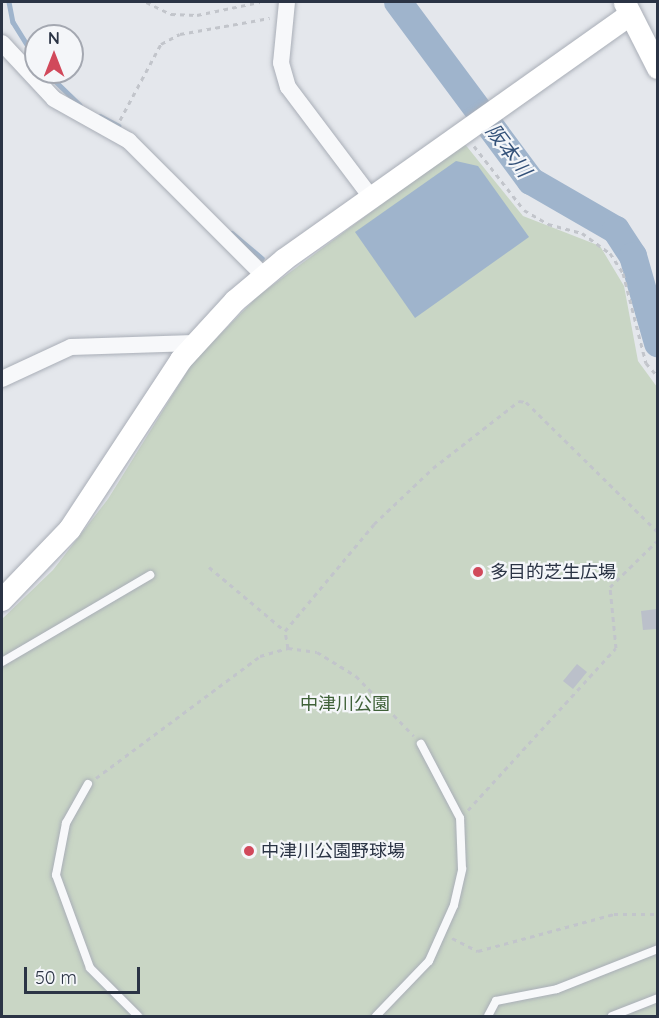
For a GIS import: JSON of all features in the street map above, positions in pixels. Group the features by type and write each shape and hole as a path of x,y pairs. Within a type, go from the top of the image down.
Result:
{"street":[{"path":"287,2 281,63 288,87 371,197"},
{"path":"2,600 70,529 194,343 264,276 371,197 531,85 626,9 657,68"},
{"path":"2,44 54,99 129,141 264,276"},
{"path":"5,372 71,347 194,343"}],"lane":[{"path":"2,662 150,575"},
{"path":"376,1017 411,984 442,934 462,869 460,818 421,744"},
{"path":"88,784 66,823 56,875 90,968 138,1017"},
{"path":"488,1017 496,1001 557,989 657,949"},
{"path":"612,1017 657,998"}],"path":[{"path":"146,2 171,14 197,15 260,2"},
{"path":"120,119 149,61 170,38 284,20"},
{"path":"467,129 525,210 548,224 582,233 610,253 623,273 646,363 657,377"},
{"path":"285,631 374,524 433,468 519,401 526,402 657,532"},
{"path":"460,818 616,648 610,587 657,540"},
{"path":"209,567 285,631 288,648"},
{"path":"88,784 260,656 288,648 317,652 356,676 421,744"},
{"path":"442,934 478,951 614,914 657,914"}],"green space":[{"name":"中津川公園","path":"464,143 523,216 600,246 624,286 638,361 657,387 657,1016 2,1016 2,619 53,570 108,499 193,362 258,296"}],"water":[{"path":"456,161 478,166 529,237 415,318 355,232"}],"building":[{"path":"657,609 657,629 643,630 641,611"},
{"path":"577,664 587,672 573,689 563,681"}],"waterway":[{"path":"9,2 13,22 24,40"},
{"name":"阪本川","path":"398,2 531,181 616,230 633,256 658,343"},
{"path":"58,84 80,105"},
{"path":"100,116 119,126"},
{"path":"232,233 262,258"}],"place":[{"name":"多目的芝生広場","path":"478,572"},
{"name":"中津川公園野球場","path":"249,851"}]}
